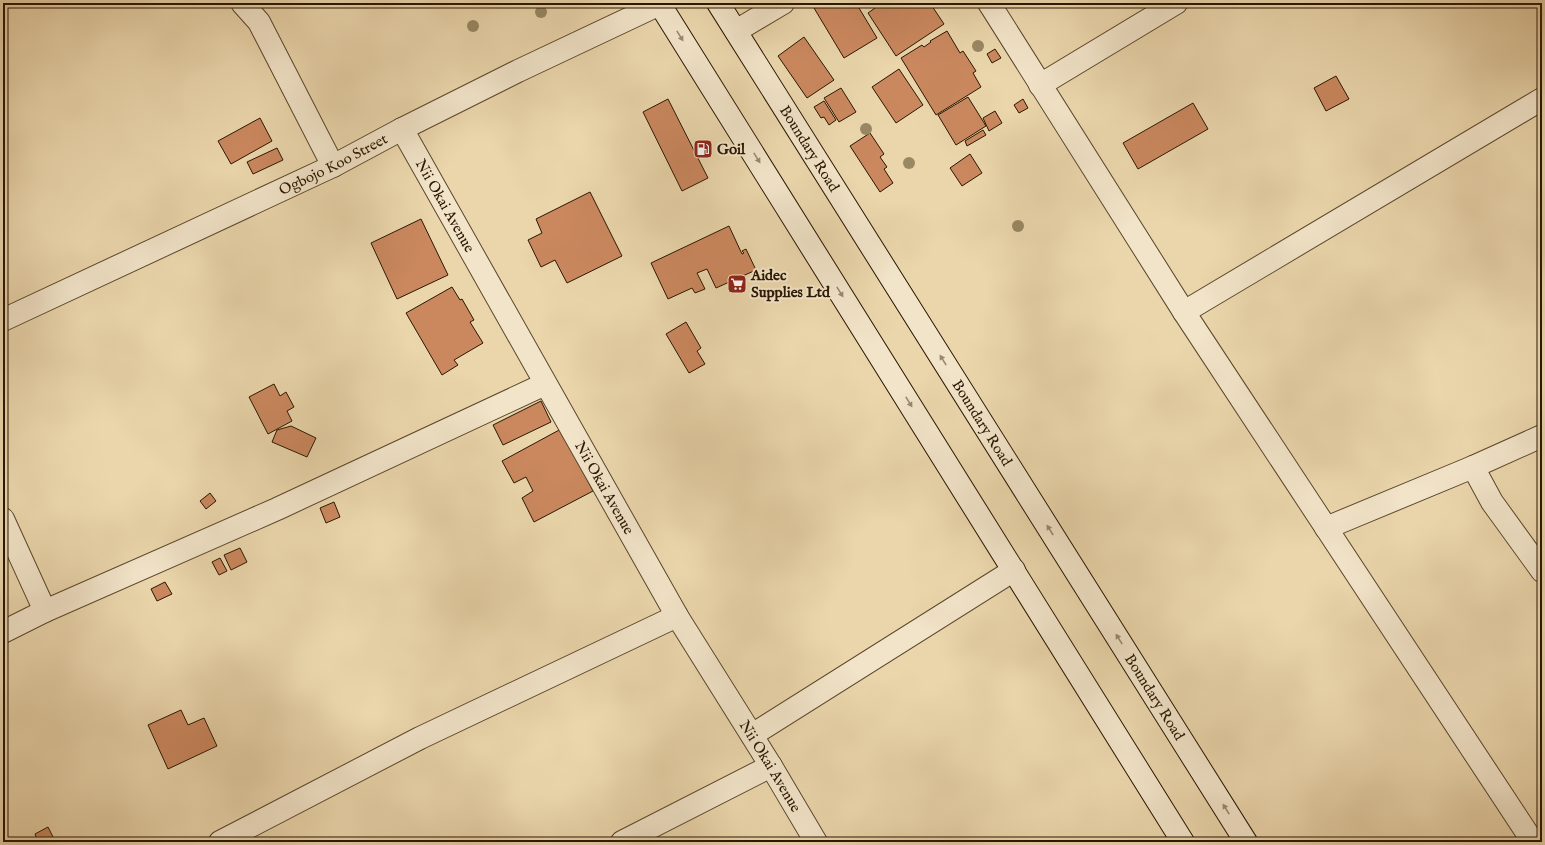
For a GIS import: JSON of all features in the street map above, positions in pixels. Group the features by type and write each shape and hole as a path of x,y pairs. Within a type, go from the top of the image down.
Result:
{"street":[{"path":"242,3 259,22 334,166"},
{"path":"660,3 1183,842"},
{"name":"Ogbojo Koo Street","path":"3,320 334,166 402,129 518,70 660,3"},
{"name":"Boundary Road","path":"718,3 1246,842"},
{"path":"736,31 783,3"},
{"path":"989,3 1184,312 1533,842"},
{"path":"1040,85 1176,3"},
{"path":"1184,312 1542,99"},
{"name":"Nii Okai Avenue","path":"402,129 676,616 752,735 816,842"},
{"path":"3,632 46,611 277,509 545,384"},
{"path":"1326,528 1473,467 1542,436"},
{"path":"1473,467 1492,502 1542,571"},
{"path":"3,520 46,611"},
{"path":"752,735 1014,570"},
{"path":"220,842 420,738 676,616"},
{"path":"622,842 652,835 771,766"}],"building":[{"path":"811,3 856,3 877,38 844,58"},
{"path":"882,3 930,3 944,24 896,56 868,13"},
{"path":"947,31 960,53 963,51 976,71 973,73 981,87 936,115 901,58 922,45 924,47 931,42 930,41"},
{"path":"804,37 834,80 807,98 778,56"},
{"path":"995,49 1001,58 992,63 987,54"},
{"path":"899,69 923,105 896,123 872,87"},
{"path":"1336,76 1349,99 1326,111 1314,88"},
{"path":"841,88 856,112 839,122 824,98"},
{"path":"968,97 986,126 956,145 938,115"},
{"path":"668,99 708,178 682,191 643,112"},
{"path":"1023,99 1028,108 1019,113 1014,105"},
{"path":"824,101 836,120 829,125 824,117 821,118 814,107"},
{"path":"1193,103 1208,129 1138,169 1123,143"},
{"path":"995,111 1002,123 989,131 983,118"},
{"path":"260,118 272,141 231,164 218,141"},
{"path":"983,130 986,135 967,146 965,141"},
{"path":"870,133 884,154 880,157 887,167 884,169 893,183 880,192 850,146"},
{"path":"277,148 283,160 253,174 247,162"},
{"path":"970,154 982,173 962,186 950,168"},
{"path":"590,192 622,256 567,283 555,260 541,267 528,240 542,233 536,219"},
{"path":"421,219 448,275 397,299 371,243"},
{"path":"729,226 742,254 744,253 742,251 746,249 756,270 716,288 707,269 697,273 705,289 695,293 692,288 668,299 651,263"},
{"path":"452,287 460,300 462,299 474,320 470,322 483,343 454,360 458,365 442,375 406,313"},
{"path":"686,322 701,348 697,351 705,364 689,373 666,334"},
{"path":"274,384 280,396 286,392 294,407 287,411 292,421 268,434 249,397"},
{"path":"541,401 551,422 503,445 493,425"},
{"path":"291,426 316,438 307,457 272,442 277,430"},
{"path":"561,429 593,491 534,522 522,498 533,491 526,477 514,483 502,461"},
{"path":"210,493 216,501 206,509 200,501"},
{"path":"334,502 340,517 326,523 320,508"},
{"path":"240,548 247,562 231,570 224,555"},
{"path":"220,558 227,571 219,575 212,562"},
{"path":"165,582 172,594 157,601 151,589"},
{"path":"181,710 188,725 204,718 217,746 168,769 148,725"},
{"path":"48,827 55,841 38,842 35,834"}],"place":[{"name":"Goil","path":"703,149"},
{"name":"Aidec Supplies Ltd","path":"737,284"}]}
